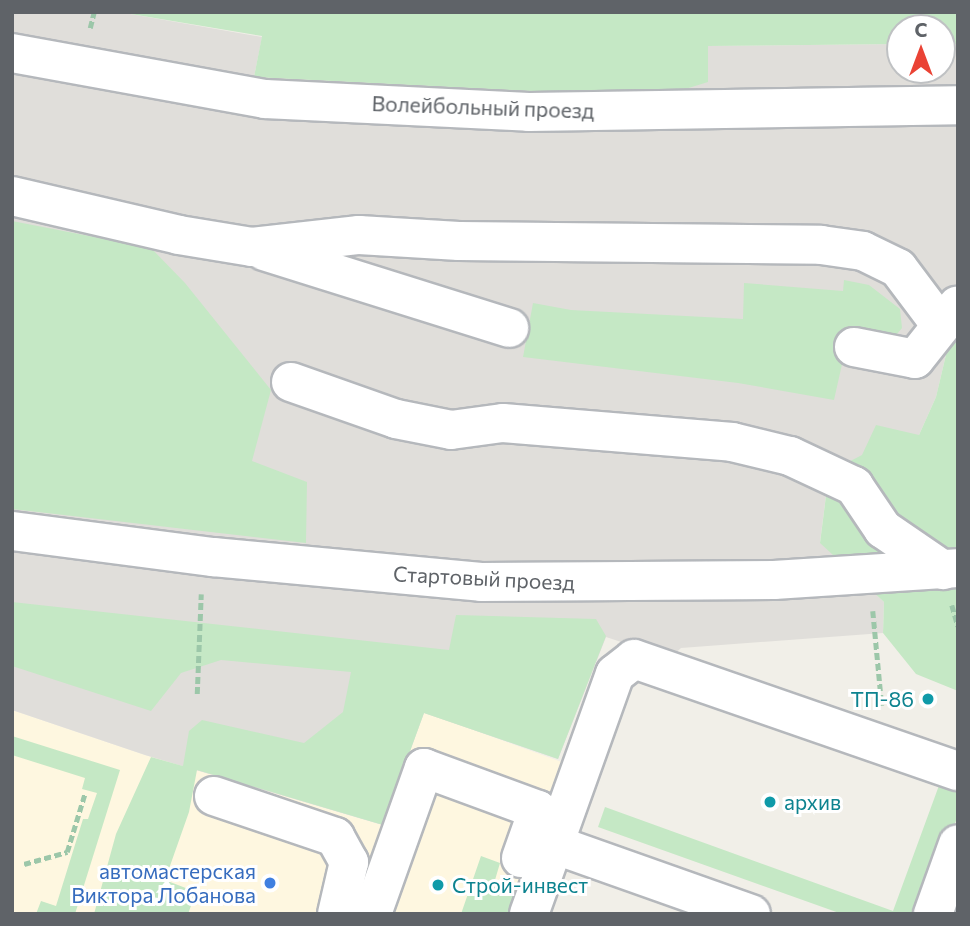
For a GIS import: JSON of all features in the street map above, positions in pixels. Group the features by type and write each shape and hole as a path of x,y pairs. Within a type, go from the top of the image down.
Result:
{"lane":[{"name":"Волейбольный проезд","path":"12,53 265,99 528,112 958,105"},
{"path":"12,196 179,235 252,247 509,328"},
{"path":"252,247 359,235 425,239 739,242 863,251 898,268 949,315 915,359 854,347"},
{"path":"416,300 425,239"},
{"path":"291,382 396,419 451,430 503,423 732,442 790,456 854,486 883,529 951,569"},
{"name":"Стартовый проезд","path":"12,531 203,556 536,583 774,580 951,569"},
{"path":"521,897 553,844 615,674 634,659 958,771"},
{"path":"372,914 424,768 538,810 521,897"},
{"path":"214,796 335,837 349,862 337,914"},
{"path":"553,844 751,914"},
{"path":"933,914 958,844"}],"path":[{"path":"197,694 203,556"},
{"path":"875,633 881,677"},
{"path":"24,864 68,852 85,793"}],"shaded area":[{"path":"12,12 119,12 262,37 254,77 707,46 886,44 886,84 956,84 958,44 958,335 949,342 936,397 919,435 829,472 820,542 884,602 883,633 681,648 670,658 606,637 558,759 424,713 383,825 145,755 12,710"},
{"path":"12,710 145,755 382,825 424,712 570,765 516,914 12,914"}],"green space":[{"path":"119,12 958,12 958,44 956,14 886,14 886,44 708,46 708,82 679,91 631,96 254,77 262,36"},
{"path":"12,221 151,248 185,283 271,390 252,461 307,482 306,543 12,509"},
{"path":"844,280 869,285 900,309 902,328 892,340 849,333 834,400 738,383 523,357 533,303 571,310 743,319 744,283 843,291"},
{"path":"958,335 958,691 916,674 883,633 884,602 820,543 829,472 862,455 876,425 919,435 936,397 949,342"},
{"path":"12,602 449,650 456,615 596,619 606,636 558,759 424,713 383,825 197,770 189,812 165,880 196,892 188,914 94,914 116,834 151,757 183,766 189,731 202,720 304,743 343,712 351,672 221,660 181,673 151,711 12,666"},
{"path":"12,736 120,770 75,914 36,914 41,901 56,906 83,819 88,819 97,793 82,789 85,778 12,755"},
{"path":"941,780 958,787 958,815 923,914 842,914 598,827 605,807 893,911"},
{"path":"481,856 500,863 495,880 524,894 516,914 461,914"}],"place":[{"name":"ТП-86","path":"928,699"},
{"name":"архив","path":"770,802"},
{"name":"автомастерская Виктора Лобанова","path":"270,883"},
{"name":"Строй-инвест","path":"438,885"}]}
